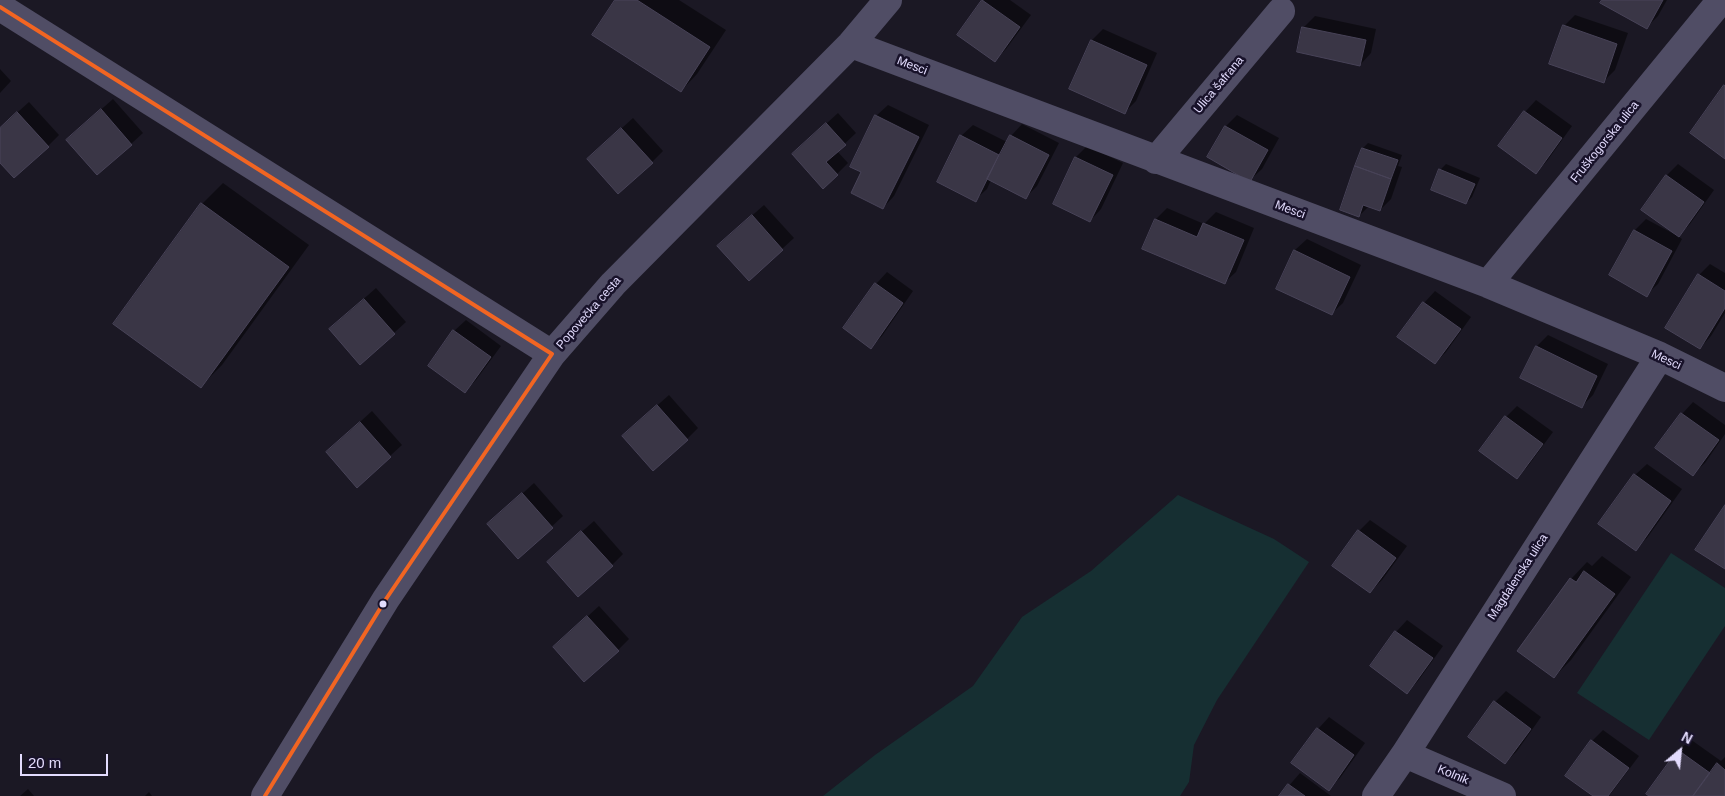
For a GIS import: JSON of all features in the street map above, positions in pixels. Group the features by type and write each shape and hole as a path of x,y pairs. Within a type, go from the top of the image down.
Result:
{"street":[{"name":"Popovečka cesta","path":"265,796 386,599 552,354 613,284 851,44 888,0"},
{"name":"Fruškogorska ulica","path":"1488,284 1721,0"},
{"path":"0,7 552,354"},
{"name":"Ulica šafrana","path":"1156,160 1281,11"},
{"name":"Mesci","path":"851,44 1488,284 1660,356 1725,388"},
{"name":"Magdalenska ulica","path":"1376,796 1660,356"},
{"name":"Kolnik","path":"1404,754 1502,796"}],"green space":[{"path":"1178,495 1274,539 1309,562 1217,700 1194,745 1189,782 1180,796 823,796 875,755 973,686 1022,617 1091,571"},
{"path":"1671,553 1725,588 1725,626 1649,740 1577,693"}],"building":[{"path":"615,0 637,0 710,47 681,92 592,35"},
{"path":"982,0 1020,27 995,62 957,35"},
{"path":"1602,0 1663,0 1647,29 1600,3"},
{"path":"1563,25 1617,44 1604,83 1549,64"},
{"path":"1302,27 1366,40 1360,66 1297,52"},
{"path":"1091,40 1147,65 1125,114 1069,89"},
{"path":"1725,86 1725,159 1690,133"},
{"path":"101,109 132,145 97,175 66,140"},
{"path":"1524,111 1562,138 1536,174 1498,146"},
{"path":"17,112 49,147 14,178 0,163 0,128"},
{"path":"875,115 919,137 883,209 851,193 861,172 850,167"},
{"path":"826,123 846,145 826,162 838,175 823,189 792,154"},
{"path":"1225,126 1268,150 1250,182 1207,157"},
{"path":"621,128 653,163 618,194 587,159"},
{"path":"960,135 999,155 976,202 937,182"},
{"path":"1010,135 1049,155 1026,199 987,179"},
{"path":"1362,148 1398,160 1391,179 1355,166"},
{"path":"1075,157 1113,175 1090,222 1053,204"},
{"path":"1355,166 1391,179 1380,211 1363,205 1359,217 1340,210"},
{"path":"1439,169 1475,184 1466,204 1431,190"},
{"path":"1666,175 1704,202 1679,237 1641,210"},
{"path":"201,203 289,267 201,388 113,324"},
{"path":"752,215 783,250 749,281 717,246"},
{"path":"1155,219 1197,237 1203,223 1244,240 1225,284 1142,249"},
{"path":"1634,230 1672,251 1647,297 1609,275"},
{"path":"1294,250 1350,277 1332,315 1276,289"},
{"path":"1698,274 1725,291 1725,308 1700,349 1665,328"},
{"path":"875,283 903,303 871,349 843,328"},
{"path":"364,299 395,334 360,365 329,329"},
{"path":"1423,302 1461,329 1435,364 1397,337"},
{"path":"453,330 491,357 465,393 428,366"},
{"path":"1536,346 1597,376 1582,408 1520,378"},
{"path":"657,405 688,440 653,471 622,436"},
{"path":"1681,413 1719,440 1693,476 1655,448"},
{"path":"1505,416 1543,444 1517,479 1479,451"},
{"path":"360,422 391,457 357,488 326,452"},
{"path":"1634,474 1671,501 1636,551 1598,524"},
{"path":"522,493 553,528 518,559 487,524"},
{"path":"1725,505 1725,569 1695,550"},
{"path":"1358,530 1396,558 1370,593 1332,566"},
{"path":"581,531 613,566 578,597 547,562"},
{"path":"1584,571 1615,594 1554,678 1517,651 1570,578 1576,582"},
{"path":"587,616 619,651 584,682 553,647"},
{"path":"1395,631 1433,658 1407,694 1370,666"},
{"path":"1494,701 1531,729 1505,764 1468,737"},
{"path":"1317,728 1354,755 1329,791 1291,763"},
{"path":"1591,740 1629,768 1608,796 1593,796 1565,776"},
{"path":"1678,750 1710,773 1693,796 1649,796 1646,794"},
{"path":"1717,763 1725,770 1725,796 1693,796"},
{"path":"1288,784 1305,796 1279,796"}],"transit line":[{"path":"0,7 552,354 386,599 265,796"}]}
